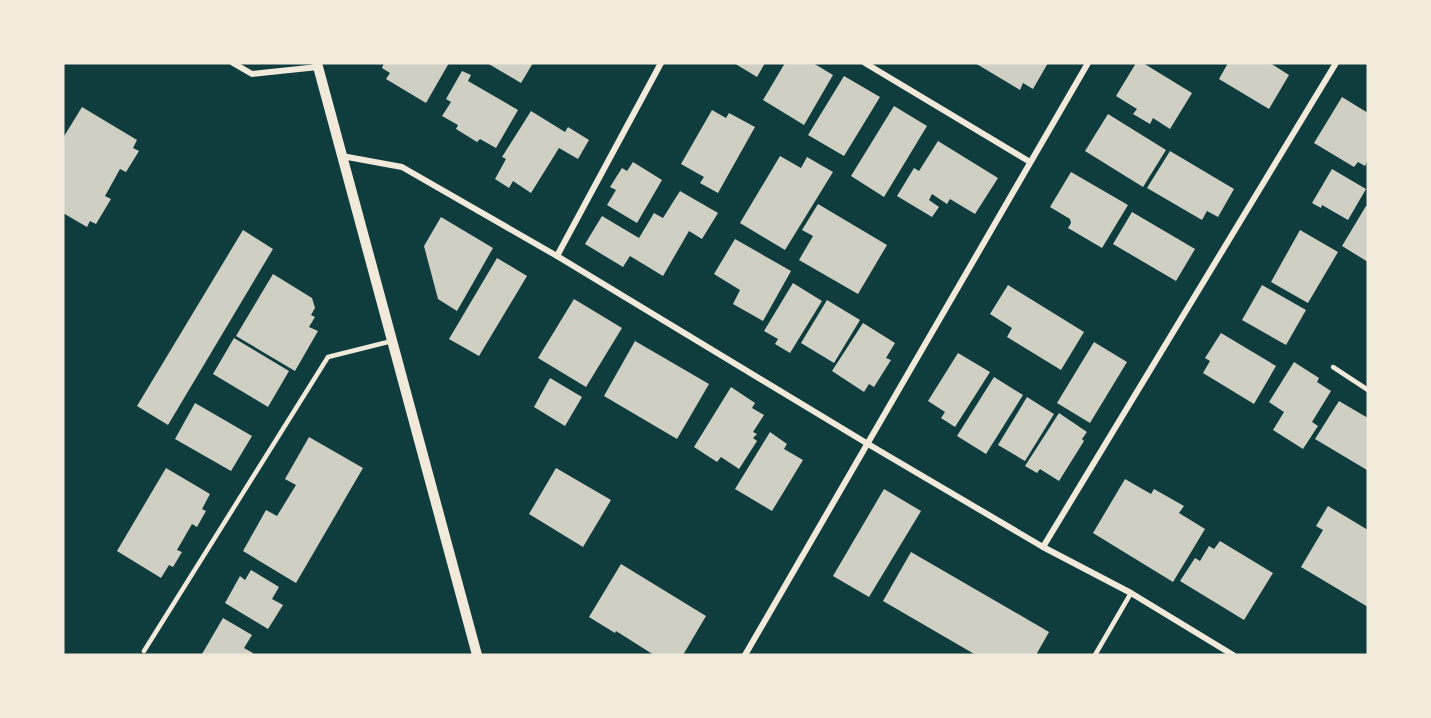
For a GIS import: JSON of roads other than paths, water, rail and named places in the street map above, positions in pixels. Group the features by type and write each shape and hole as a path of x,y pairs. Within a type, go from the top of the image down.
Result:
{"street":[{"path":"233,63 252,74 318,65 477,655"},
{"path":"556,256 661,63"},
{"path":"865,63 1030,162"},
{"path":"744,655 1088,63"},
{"path":"1043,547 1336,63"},
{"path":"342,156 402,167 556,256 1043,547 1131,593 1233,655"}],"lane":[{"path":"144,651 328,357 392,341"},
{"path":"1333,367 1368,390"},
{"path":"1095,655 1131,593"}]}
